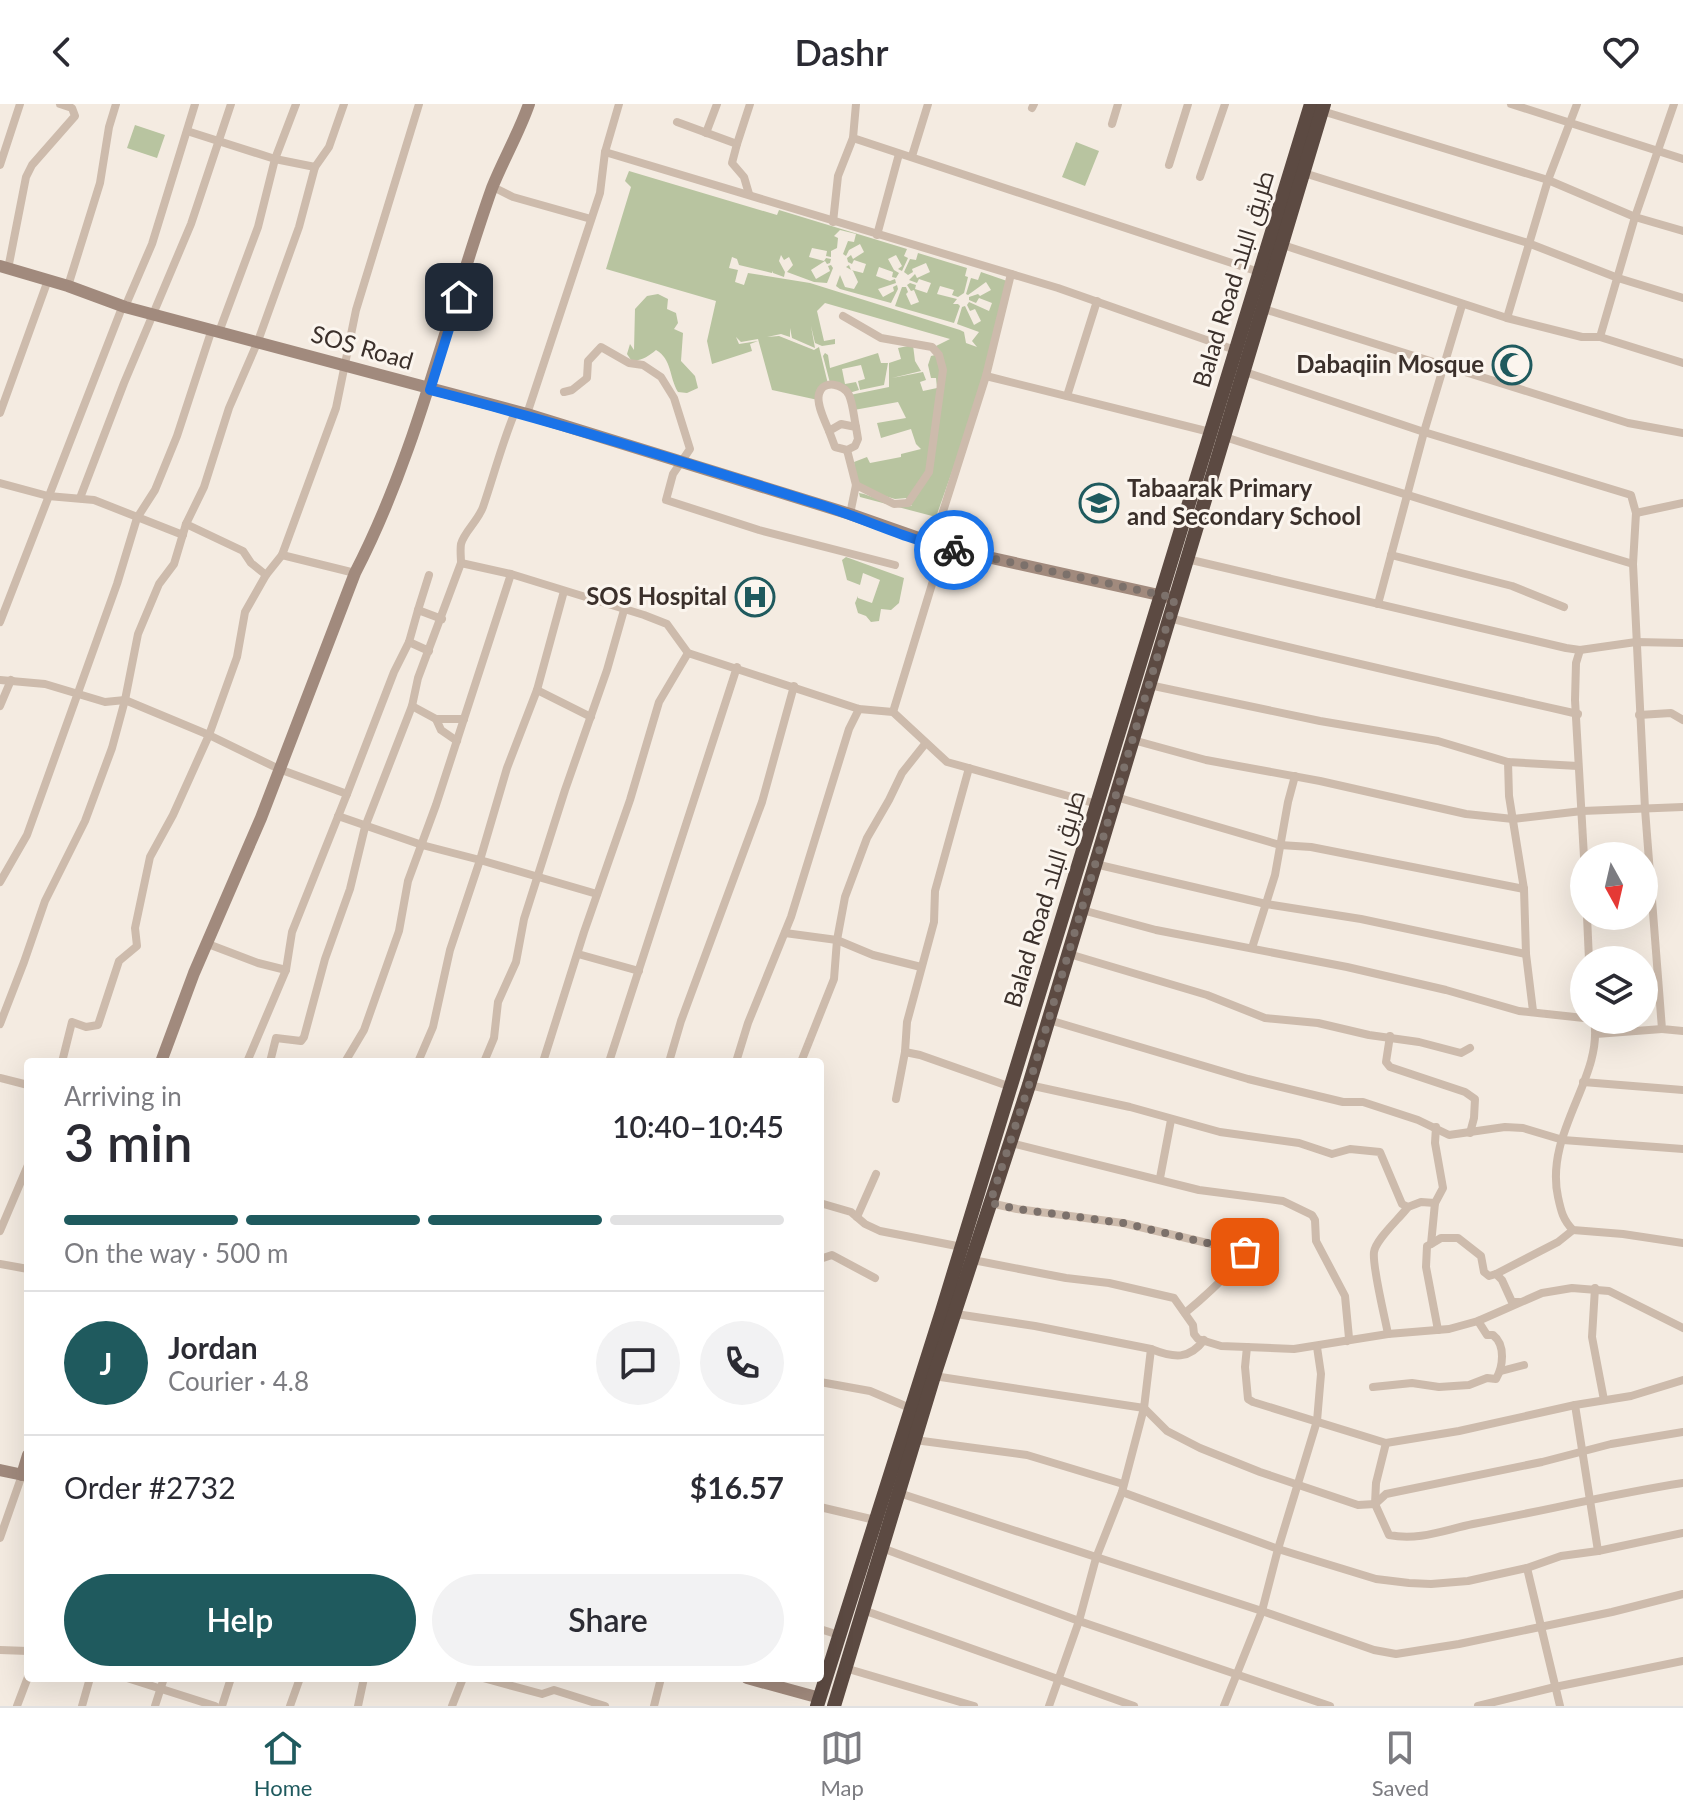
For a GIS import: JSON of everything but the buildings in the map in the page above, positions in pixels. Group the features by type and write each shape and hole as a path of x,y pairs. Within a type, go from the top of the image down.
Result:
{"highway":[{"name":"Balad Road طريق البلد","path":"819,1702 1097,804 1168,597 1217,434 1245,372 1304,173 1319,106"},
{"name":"Balad Road طريق البلد","path":"834,1706 934,1376 1069,954 1169,618 1168,597 1187,559 1235,350 1259,272 1319,106"}],"street":[{"path":"0,165 20,104"},
{"path":"4,268 26,177 32,165 75,116 72,108 60,104"},
{"path":"68,286 100,183 116,104"},
{"path":"0,622 82,408 152,244 195,104"},
{"path":"80,498 191,224 231,104"},
{"path":"0,882 27,835 117,584 137,518 155,490 215,330 258,227 275,159 296,104"},
{"path":"0,1024 45,901 85,821 112,748 138,634 159,584 174,564 186,524 204,487 229,408 258,341 299,227 315,167 329,147 344,104"},
{"path":"63,1058 72,1022 86,1027 98,1025 119,961 137,946 135,928 150,857 173,815 209,735 237,657 245,612 266,575 282,555 323,447 346,368 356,310 419,104"},
{"path":"162,1058 194,973 315,681 355,573 374,537 430,390 493,187 529,104"},
{"path":"271,1058 276,1038 301,1041 304,1037 325,959 350,889 365,827 412,706 418,678 461,563 461,544 483,507 501,447 521,413 600,193 605,152 619,104"},
{"path":"706,133 717,104"},
{"path":"749,194 744,177 732,163 750,104"},
{"path":"833,222 838,176 853,138 856,104"},
{"path":"912,156 928,104"},
{"path":"1112,124 1118,104"},
{"path":"1169,165 1188,104"},
{"path":"1200,177 1225,104"},
{"path":"1511,104 1683,159"},
{"path":"1507,318 1548,180 1577,104"},
{"path":"1600,337 1635,217 1674,104"},
{"path":"1319,106 1548,180 1635,217 1683,231"},
{"path":"677,122 737,144"},
{"path":"187,131 275,159 315,167"},
{"path":"853,138 1259,272"},
{"path":"605,152 833,222 950,254 1235,350"},
{"path":"877,235 899,154"},
{"path":"1304,173 1528,243 1618,278 1683,298"},
{"path":"493,187 513,197 591,219"},
{"path":"1283,245 1462,305 1582,337 1600,337 1683,363"},
{"name":"SOS Road","path":"4,268 152,314 521,413 850,514 947,548 1168,597"},
{"path":"933,543 986,376 1011,274"},
{"path":"0,413 48,280"},
{"path":"1067,396 1097,301"},
{"path":"1378,604 1462,305"},
{"path":"1264,309 1628,423 1683,433"},
{"path":"843,316 881,338 932,347 939,355 943,370 929,472 915,495 908,503 894,504 856,485"},
{"path":"564,392 572,390 587,378 588,361 601,347 629,363 643,365 661,377 674,398 690,449 680,461 666,500 759,530 895,565"},
{"path":"1245,372 1424,432 1631,495 1636,513 1633,564 1639,715 1662,1029"},
{"path":"986,376 1217,434 1406,496 1633,564"},
{"path":"833,384 849,394 856,427 857,443 847,450 835,447 819,401 819,394 825,386 833,384"},
{"path":"829,431 841,424 856,427"},
{"path":"847,450 856,485 850,514"},
{"path":"0,483 48,496 106,504 183,535"},
{"path":"1636,513 1683,503"},
{"path":"186,524 243,551 251,563 266,575"},
{"path":"893,712 933,581 947,548"},
{"path":"282,555 355,573"},
{"path":"1391,555 1512,586 1564,607"},
{"path":"1187,559 1580,650 1636,642 1683,643"},
{"path":"461,563 511,574 667,624 688,653 859,709 893,712 947,762 1097,804"},
{"path":"347,1058 364,1030 399,931 408,881 511,574"},
{"path":"249,1058 286,970 292,932 394,672 409,642 429,575"},
{"path":"420,1058 433,1027 450,950 507,768 537,690 564,591"},
{"path":"418,610 442,619"},
{"path":"486,1058 494,1038 498,1002 516,962 524,919 624,610"},
{"path":"1169,618 1341,661 1434,679 1578,714"},
{"path":"409,642 429,651"},
{"path":"1580,650 1575,680 1583,842"},
{"path":"544,1058 630,800 659,702 688,653"},
{"path":"610,1058 737,667"},
{"path":"0,680 45,684 105,702 125,700 209,735 279,769 347,794"},
{"path":"0,706 11,680"},
{"path":"1149,685 1320,721 1438,741 1508,762 1578,766"},
{"path":"670,1058 762,802 794,686"},
{"path":"537,690 591,717"},
{"path":"412,706 436,719 464,719"},
{"path":"737,1058 748,1023 785,933 849,729 859,709"},
{"path":"1639,715 1671,713 1683,720"},
{"path":"436,719 441,730 457,741"},
{"path":"1133,740 1206,760 1295,776 1466,814 1513,819 1582,811 1683,807"},
{"path":"803,1058 834,979 845,897 867,838 902,773 925,744"},
{"path":"1508,762 1524,889 1526,954 1533,1011"},
{"path":"896,1099 907,1022 934,922 935,891 969,768"},
{"path":"1252,948 1275,875 1295,776"},
{"path":"1116,797 1280,845 1341,852 1524,889"},
{"path":"338,816 422,845 597,894"},
{"path":"1095,864 1266,904 1361,919 1526,954"},
{"path":"1082,910 1156,930 1432,986 1519,1011 1570,1018"},
{"path":"785,933 837,940 873,955 921,967"},
{"path":"208,944 286,970"},
{"path":"578,954 639,971"},
{"path":"1069,954 1207,995 1265,1018 1318,1023 1461,1053 1470,1048"},
{"path":"1049,1020 1248,1079 1343,1102 1363,1102 1436,1127 1449,1135 1505,1127 1523,1128 1563,1140 1683,1149"},
{"path":"1658,1029 1683,1031"},
{"path":"1596,1034 1595,1049 1570,1112 1556,1159 1555,1176 1564,1221 1573,1230 1683,1243"},
{"path":"1390,1036 1386,1062 1390,1067 1459,1089 1475,1099 1470,1133"},
{"path":"905,1052 1011,1087"},
{"path":"0,1078 24,1084"},
{"path":"1583,1082 1683,1090"},
{"path":"1029,1085 1130,1107 1220,1132 1291,1141 1332,1154 1350,1149 1380,1152 1402,1204 1408,1207"},
{"path":"1160,1178 1171,1120"},
{"path":"1431,1244 1435,1203 1443,1188 1435,1143 1436,1127"},
{"path":"1011,1143 1199,1190 1283,1201 1312,1215 1316,1241 1345,1296 1347,1341"},
{"path":"0,1231 24,1174"},
{"path":"857,1217 876,1174"},
{"path":"1388,1334 1374,1252 1382,1236 1390,1231 1408,1207 1421,1202 1435,1203"},
{"path":"990,1203 1123,1223 1245,1252"},
{"path":"824,1204 851,1212 880,1231 962,1247"},
{"path":"1438,1330 1426,1267 1427,1246 1441,1238 1458,1238 1481,1256 1484,1272 1489,1276 1558,1242 1573,1230"},
{"path":"1185,1313 1208,1294 1249,1250 1255,1236"},
{"path":"824,1258 832,1255 875,1278"},
{"path":"973,1260 1109,1283 1174,1298 1193,1325 1194,1334 1221,1346 1317,1347 1330,1342 1438,1330 1478,1321 1554,1290 1595,1288 1624,1296 1683,1328"},
{"path":"0,1264 24,1268"},
{"path":"1496,1274 1512,1302 1519,1302"},
{"path":"1595,1288 1592,1337 1604,1400"},
{"path":"956,1314 1035,1326 1151,1349 1167,1355 1188,1355 1195,1352 1204,1340"},
{"path":"1373,1387 1412,1383 1439,1387 1496,1379 1501,1371 1499,1340 1487,1335 1478,1321"},
{"path":"1247,1347 1245,1374 1248,1399 1386,1443 1631,1396 1683,1380"},
{"path":"1224,1706 1262,1611 1317,1421 1321,1374 1317,1347"},
{"path":"1049,1706 1079,1621 1096,1558 1122,1488 1144,1408 1151,1349"},
{"path":"1501,1371 1524,1365"},
{"path":"934,1376 1144,1408 1167,1431 1200,1448 1358,1505 1375,1504 1386,1494 1542,1462 1582,1450 1683,1432"},
{"path":"824,1383 870,1391 910,1408"},
{"path":"1575,1405 1598,1551"},
{"path":"915,1440 1027,1455 1122,1488 1278,1549 1376,1579 1409,1583 1468,1581 1527,1568 1561,1556 1683,1533"},
{"path":"1386,1443 1376,1483 1375,1504 1389,1535 1412,1538 1589,1499 1683,1483"},
{"path":"0,1470 24,1476"},
{"path":"0,1538 24,1478"},
{"path":"899,1493 1374,1650 1396,1654 1459,1644 1683,1594"},
{"path":"824,1508 875,1520"},
{"path":"882,1548 1079,1621 1330,1706"},
{"path":"1527,1568 1560,1706"},
{"path":"863,1610 1134,1706"},
{"path":"824,1630 839,1635"},
{"path":"0,1650 24,1651"},
{"path":"1478,1706 1683,1661"},
{"path":"845,1668 974,1706"},
{"path":"17,1706 26,1682"},
{"path":"82,1706 89,1682"},
{"path":"141,1682 215,1706"},
{"path":"155,1706 163,1682"},
{"path":"222,1706 230,1682"},
{"path":"290,1706 299,1682"},
{"path":"358,1706 363,1682"},
{"path":"461,1682 452,1704 466,1706"},
{"path":"498,1682 542,1694 554,1690 605,1706"},
{"path":"654,1706 660,1682"},
{"path":"759,1682 819,1702"}],"green space":[{"path":"135,125 165,135 157,158 127,148"},
{"path":"1076,142 1099,151 1085,186 1062,177"},
{"path":"629,171 777,215 779,210 907,249 904,256 908,258 902,271 898,269 902,266 896,255 888,259 899,273 896,278 892,277 893,272 879,267 876,276 890,281 895,279 896,283 878,289 883,297 894,291 893,287 897,285 891,303 836,286 840,275 845,287 854,289 858,282 851,270 863,273 866,264 854,260 852,264 848,262 847,258 851,255 853,259 864,252 860,244 849,250 846,256 843,254 848,241 854,242 856,234 840,230 834,236 838,238 837,248 831,251 831,257 826,256 827,251 812,248 809,257 824,261 831,259 830,263 825,261 811,270 816,279 830,271 828,266 831,265 833,268 827,283 814,282 787,272 793,265 789,257 784,260 781,255 779,261 785,272 784,277 773,271 739,265 737,259 732,257 729,268 738,270 735,282 744,285 748,273 810,283 960,330 964,332 966,343 977,347 972,341 979,332 957,324 965,306 974,325 981,321 975,309 970,311 967,305 969,302 989,311 992,303 979,298 976,303 969,297 991,290 986,282 966,294 971,278 978,280 981,272 1010,282 994,353 936,517 860,497 859,493 897,506 912,506 905,500 907,498 895,499 857,488 854,462 867,457 870,463 901,457 901,454 921,449 911,429 881,438 877,423 906,418 898,402 854,410 850,395 889,387 889,363 901,359 898,348 913,345 915,361 921,371 892,378 923,372 926,380 920,382 923,391 937,388 936,378 931,378 928,365 931,356 939,354 936,346 950,339 825,303 817,311 824,341 835,339 835,344 822,346 815,343 811,326 815,348 792,338 790,328 790,337 781,334 767,337 779,336 814,350 819,347 828,384 818,400 772,390 758,339 741,342 736,337 739,344 758,341 750,344 752,351 712,364 707,341 716,301 606,269 631,187 625,181"},
{"path":"918,253 967,268 964,293 958,297 952,295 954,290 940,286 937,294 957,299 953,304 960,306 954,323 895,306 902,287 906,287 911,305 919,302 914,290 911,291 907,285 910,283 916,285 915,289 927,293 931,283 909,280 915,274 917,278 930,272 926,263 912,269 913,272 908,275 904,272 910,259 916,260"},
{"path":"658,294 668,299 667,309 676,313 678,323 674,329 683,333 681,361 695,376 698,388 687,393 678,392 668,363 656,350 638,360 631,360 627,354 630,344 634,350 635,309 647,296"},
{"path":"825,353 830,368 878,353 881,363 888,363 884,385 860,390 858,381 865,379 861,365 842,369 845,384 856,382 859,390 849,393 830,383 823,356"},
{"path":"846,557 904,578 899,603 891,610 881,609 879,621 871,622 858,613 855,603 858,596 872,603 880,580 863,573 860,585 847,580 842,560"}],"way so far":[{"path":"954,550 1175,598 1029,1085 990,1203 1123,1223 1245,1252"}],"place":[{"name":"Dabaqiin Mosque","path":"1512,365"},
{"name":"Tabaarak Primary and Secondary School","path":"1099,503"},
{"name":"SOS Hospital","path":"755,597"}],"route":[{"path":"459,297 430,390 527,414 850,514 954,550"}]}
